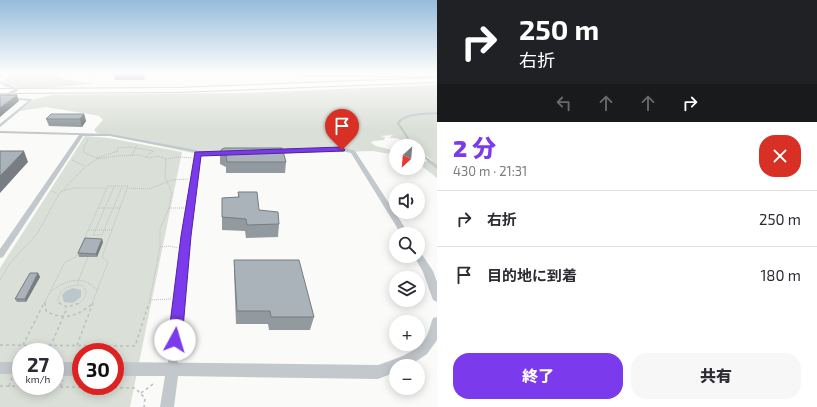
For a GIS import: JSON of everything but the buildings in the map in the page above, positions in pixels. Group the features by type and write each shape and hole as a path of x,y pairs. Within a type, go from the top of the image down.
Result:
{"main road":[{"path":"2,94 180,92"}],"street":[{"path":"0,126 31,100 2,94"},
{"path":"0,132 110,135 196,151 167,407"},
{"path":"0,255 82,134"},
{"path":"262,152 342,150 353,152 401,227"},
{"path":"195,156 238,153"},
{"path":"423,263 428,271 437,297"},
{"path":"124,369 378,372 417,356 430,343 437,322"},
{"path":"0,368 12,372"}],"lane":[{"path":"408,139 400,128 398,123 400,120 406,117 437,113"},
{"path":"425,156 437,167"}],"path":[{"path":"90,138 83,150 85,153 97,158 132,155 149,158 158,156 166,159 195,156"},
{"path":"132,155 138,143"},
{"path":"0,280 10,263 37,234 59,194 86,167 97,158 118,151 117,148 135,148 153,151 146,157"},
{"path":"124,346 135,346 150,300 160,247 160,229 169,208 172,193 165,177 166,159"},
{"path":"75,161 86,167"},
{"path":"62,192 74,188 107,188 108,186 151,188 167,181 181,178 190,179"},
{"path":"114,186 93,236 102,236 122,186"},
{"path":"25,343 65,262 76,257 107,188"},
{"path":"78,343 108,262 102,257 128,188"},
{"path":"47,191 53,191 59,194"},
{"path":"98,208 120,208"},
{"path":"169,208 186,208"},
{"path":"88,230 112,230"},
{"path":"160,247 170,246 181,248"},
{"path":"77,284 89,255 84,255"},
{"path":"50,292 68,281 79,280 89,283 97,290"},
{"path":"77,284 85,288 86,294 77,305 63,307 58,302 58,295 64,288 77,284"},
{"path":"150,300 174,299"},
{"path":"45,302 46,311 51,315 63,318 79,314 92,304"},
{"path":"52,343 67,307"},
{"path":"0,345 12,345"},
{"path":"0,386 9,386 12,381"},
{"path":"141,394 152,384"},
{"path":"64,387 135,388 145,398 144,407"}],"shaded area":[{"path":"271,92 437,92 437,178 425,169 425,162 433,161 425,155 425,139 389,138 393,135 380,136 385,137 384,140 373,141 371,143 389,149 389,154 373,151 208,156 97,133 94,130 103,120 99,116 46,107 20,111 35,99 52,95"},
{"path":"85,136 109,138 182,152 130,407 0,407 0,268"},
{"path":"73,288 81,290 81,297 73,303 64,302 62,295 66,291"}],"route":[{"path":"175,340 186,236 198,153 214,154 342,150"}]}
